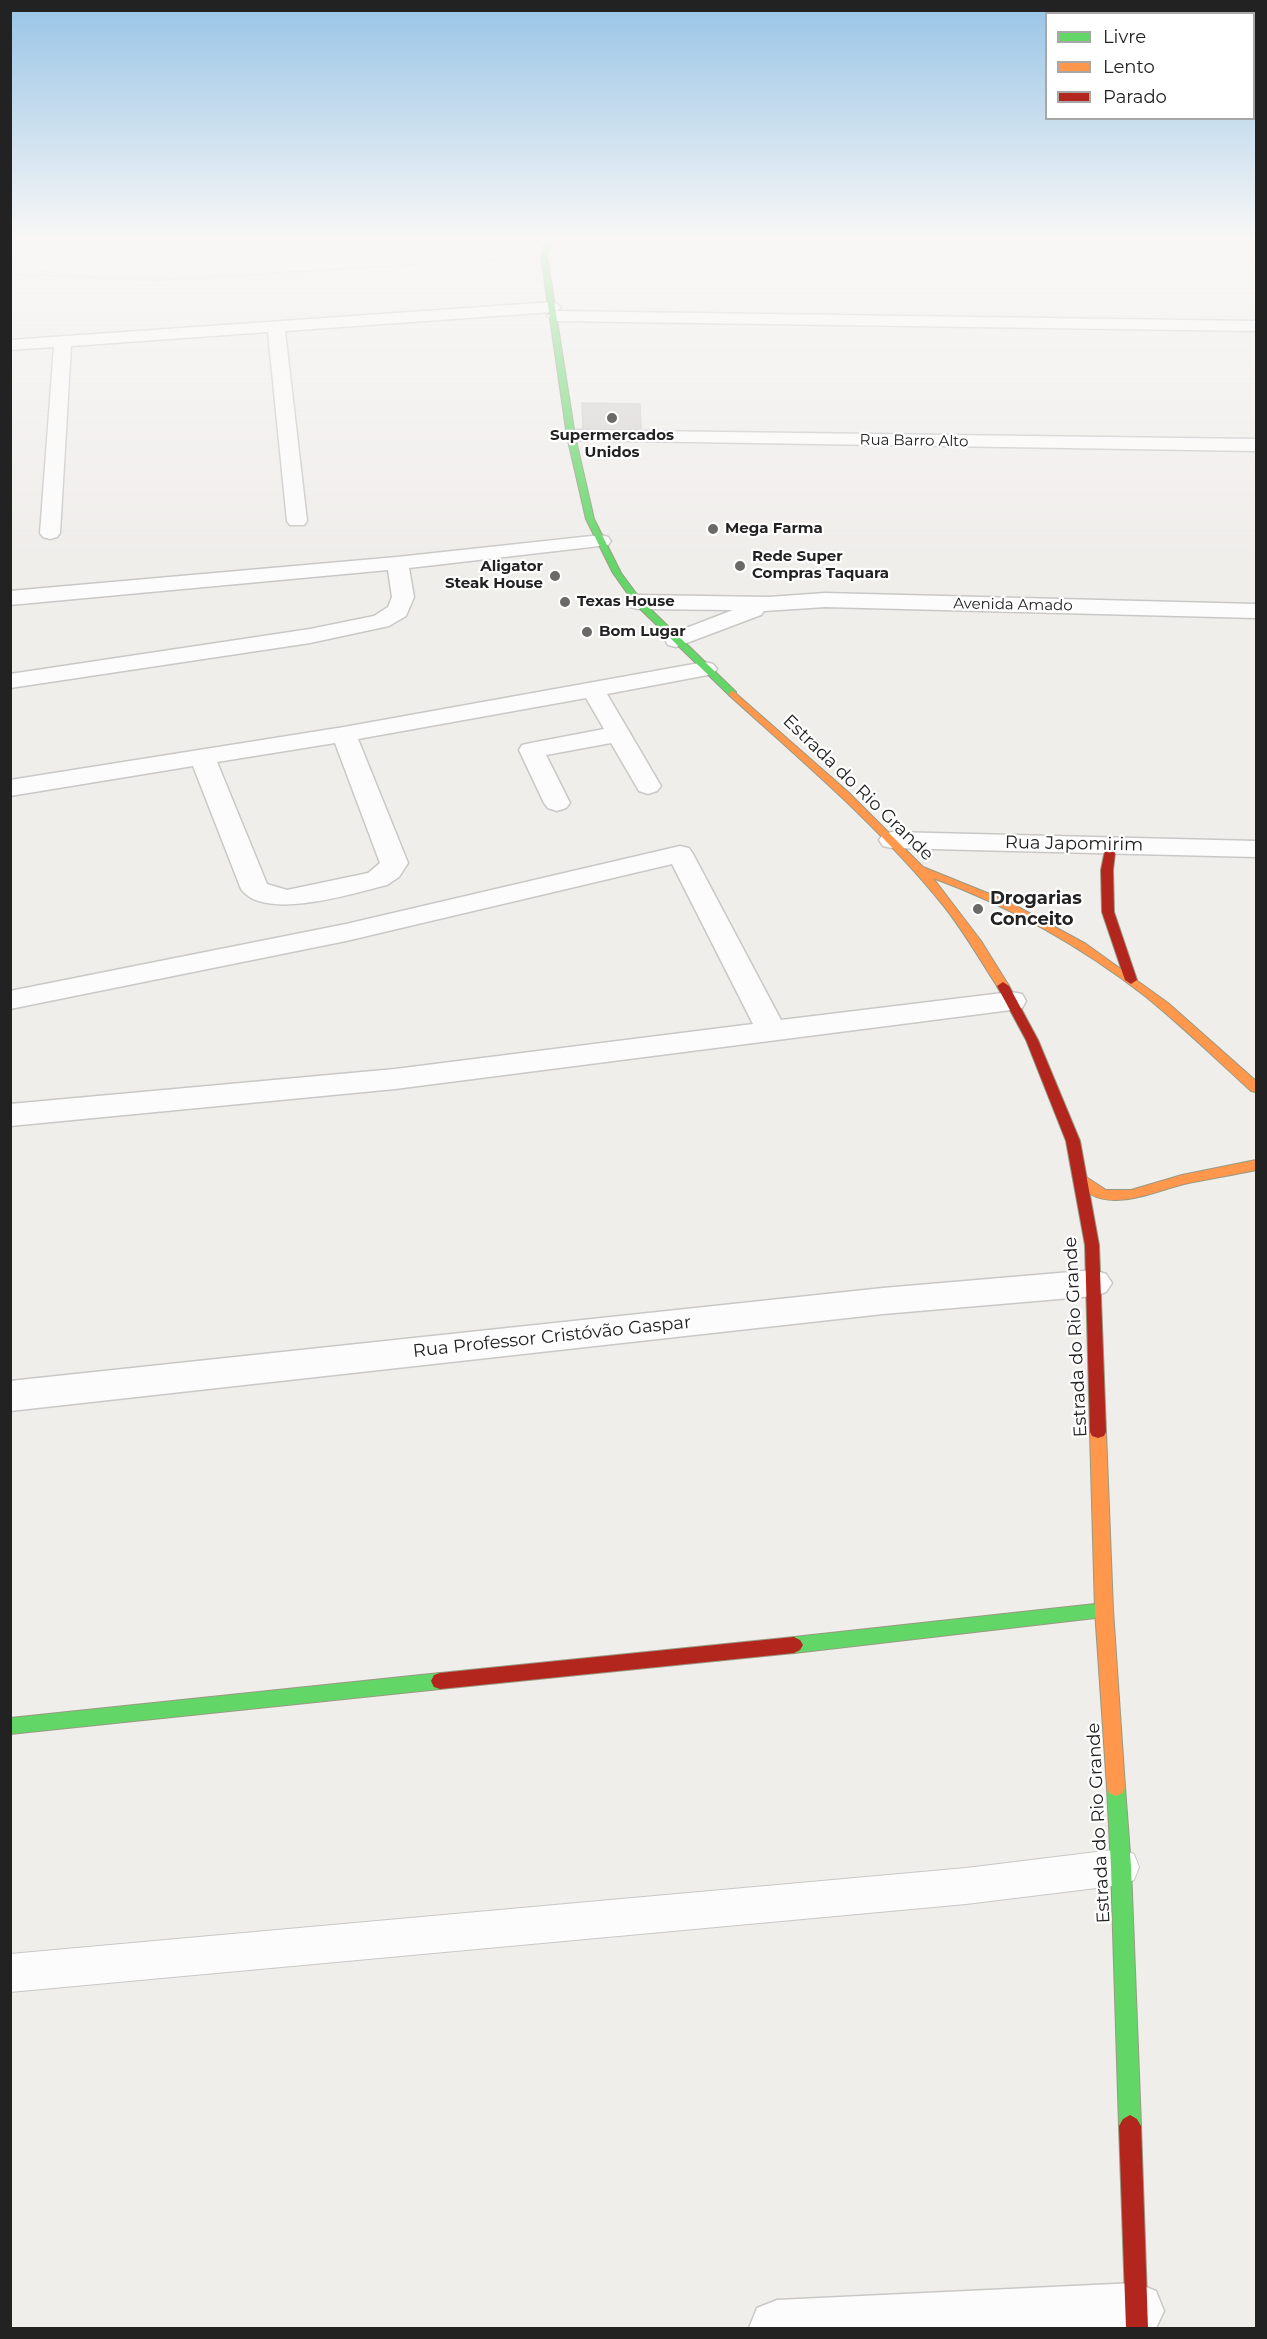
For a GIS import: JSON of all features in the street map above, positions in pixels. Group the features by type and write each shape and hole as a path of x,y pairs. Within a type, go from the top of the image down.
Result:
{"street":[{"path":"50,533 63,348"},
{"path":"278,348 297,521"},
{"name":"Estrada do Rio Grande","path":"559,348 571,436 590,519 617,573 638,603 705,669 892,840 920,870 988,958 1032,1040 1073,1141 1092,1245 1104,1610 1121,1867 1136,2320"},
{"name":"Rua Barro Alto","path":"571,436 1257,446"},
{"path":"10,598 397,563 602,541"},
{"path":"10,681 310,636 381,621 398,611 403,597 397,563"},
{"name":"Avenida Amado","path":"638,603 769,604 825,600 1257,611"},
{"name":"Avenida Amado","path":"676,640 769,604"},
{"path":"10,788 344,734 705,669"},
{"path":"593,689 648,786"},
{"path":"202,756 255,889 268,895 287,898 377,879 389,871 394,862 344,734"},
{"path":"557,803 531,750 619,734"},
{"name":"Rua Japomirim","path":"892,840 1257,849"},
{"path":"1111,845 1107,870 1108,912 1131,980"},
{"path":"10,1000 144,976 319,940 680,854 772,1032"},
{"path":"920,870 956,882 1030,915 1131,980 1257,1088"},
{"path":"10,1115 395,1079 1011,1001"},
{"path":"1080,1178 1092,1189 1104,1195 1131,1195 1182,1180 1257,1165"},
{"path":"1117,1207 1131,1195"},
{"path":"1092,1245 1101,1229"},
{"name":"Rua Professor Cristóvão Gaspar","path":"10,1396 883,1301 1094,1283"},
{"path":"10,1726 975,1626 1104,1610"},
{"path":"777,2328 1136,2320"}],"lane":[{"path":"10,1973 966,1886 1121,1867"}],"building":[{"name":"Supermercados Unidos","path":"582,403 640,404 641,432 583,432"}],"traffic: fast":[{"path":"558,348 571,436 590,519 617,573 638,602 733,694"},
{"path":"794,1645 1104,1610"},
{"path":"10,1726 440,1681"},
{"path":"1116,1787 1130,2126"}],"traffic: slow":[{"path":"733,694 844,794 915,865 948,903 977,943 1003,986"},
{"path":"920,870 976,891 1082,946 1163,1005 1256,1088"},
{"path":"1080,1178 1092,1189 1104,1195 1131,1195 1182,1180 1256,1165"},
{"path":"1098,1432 1104,1610 1116,1787"}],"traffic: jam":[{"path":"1111,845 1107,870 1108,912 1131,980"},
{"path":"1003,986 1032,1040 1073,1141 1092,1245 1098,1432"},
{"path":"440,1681 794,1645"},
{"path":"1130,2126 1137,2328"}],"place":[{"name":"Supermercados Unidos","path":"612,418"},
{"name":"Mega Farma","path":"713,529"},
{"name":"Rede Super Compras Taquara","path":"740,566"},
{"name":"Aligator Steak House","path":"555,576"},
{"name":"Texas House","path":"565,602"},
{"name":"Bom Lugar","path":"587,632"},
{"name":"Drogarias Conceito","path":"978,909"}]}
